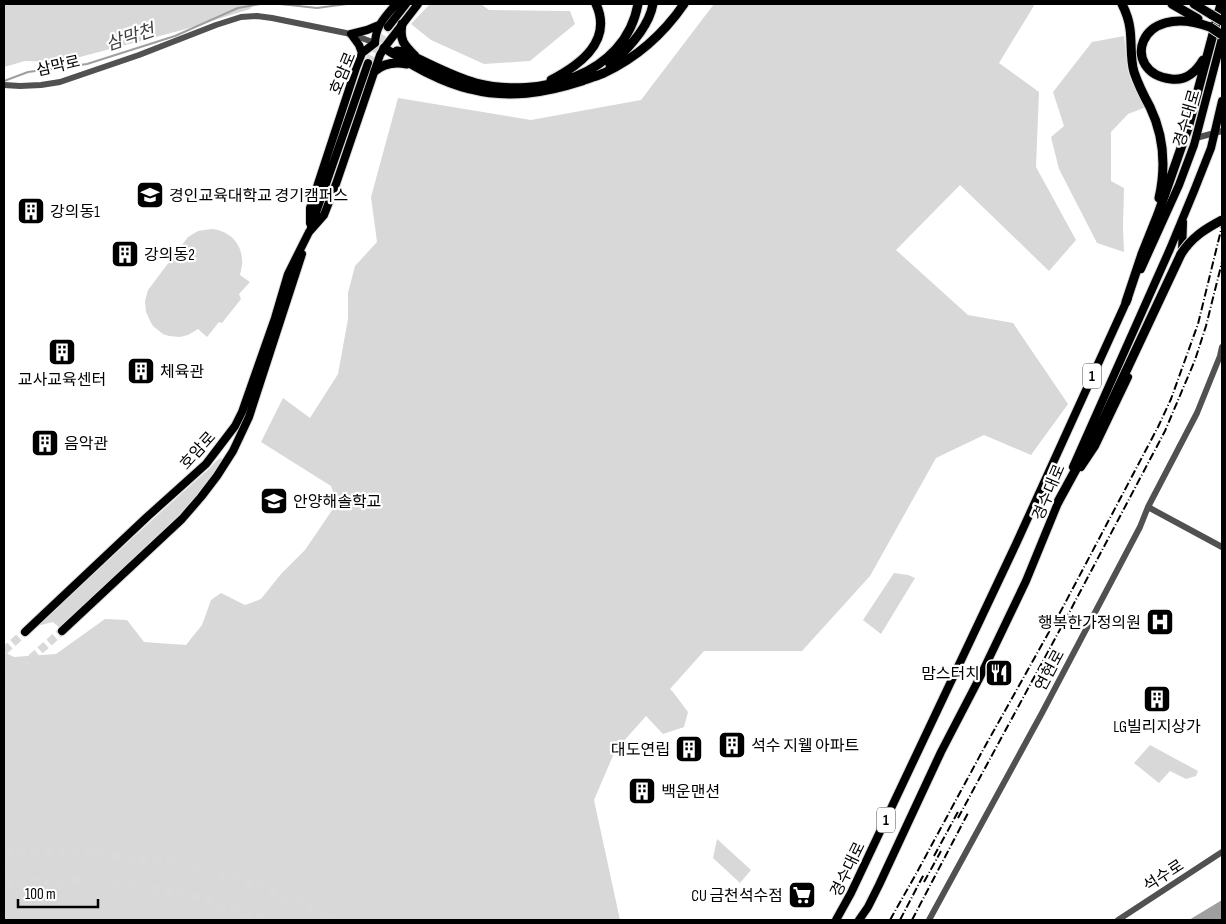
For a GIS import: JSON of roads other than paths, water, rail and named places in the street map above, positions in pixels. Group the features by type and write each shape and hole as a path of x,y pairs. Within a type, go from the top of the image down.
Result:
{"highway":[{"path":"544,85 577,65 588,55 594,46 601,24 596,4"},
{"path":"376,67 395,63 418,63 484,84 516,87 562,82 593,69 612,54 625,37 634,19 638,4"},
{"path":"586,79 600,72 624,52 642,28 653,4"},
{"path":"384,48 403,52 457,86 470,90 497,94 523,94 548,91 604,74 636,54 664,30 684,4"},
{"path":"1122,4 1130,28 1134,72 1156,121 1162,146 1163,164 1160,192 1150,234"},
{"path":"1172,4 1222,36"},
{"path":"1194,4 1222,21"},
{"path":"1199,4 1212,15"},
{"path":"1126,302 1188,128 1221,4"},
{"path":"1209,46 1200,66 1193,73 1176,79 1164,77 1149,68 1144,60 1141,48 1147,32 1162,21 1175,18 1195,21 1210,27"},
{"path":"402,24 403,41 418,63"},
{"path":"1058,502 1104,418 1181,254 1190,241 1202,230 1222,220"}],"main road":[{"path":"375,43 376,32 396,4"},
{"path":"388,27 406,4"},
{"path":"384,48 418,4"},
{"path":"385,17 387,30 395,34"},
{"path":"376,67 370,55 362,53 351,34 380,25"},
{"name":"경수대로","path":"836,920 845,906 984,613 1179,185 1194,145 1222,36"},
{"name":"삼막로","path":"375,43 384,48"},
{"name":"호암로","path":"309,232 310,208 326,156 362,53 375,43"},
{"name":"호암로","path":"25,632 206,464 235,426 249,394 288,274 309,232 324,215 384,48"},
{"name":"호암로","path":"62,631 182,519 217,476 243,432 309,232 368,63"},
{"name":"경수대로","path":"859,920 879,885 941,752 980,677 1026,581 1058,502 1183,218 1211,148 1222,101"},
{"path":"1058,502 1096,446 1182,257 1183,218"}],"street":[{"name":"삼막로","path":"5,85 41,85 60,82 216,25 240,18 257,16 351,34 375,43"},
{"path":"1196,138 1222,131"},
{"name":"연현로","path":"929,920 1114,579 1148,507 1197,413 1221,357 1222,347"},
{"path":"1148,507 1222,547"},
{"name":"석수로","path":"1118,920 1222,852"}],"waterway":[{"name":"삼막천","path":"4,81 28,72 87,64 175,36 238,8 260,4"},
{"name":"삼막천","path":"280,4 317,8 347,4"}],"tunnel":[{"path":"368,63 388,27"},
{"path":"4,682 62,631"},
{"path":"4,651 25,632"},
{"path":"4,854 58,851 171,861 264,887 336,920"},
{"path":"4,882 101,880 194,896 266,920"}],"railway":[{"path":"890,920 1063,607 1158,427 1171,399 1198,324 1222,226"},
{"path":"958,818 1165,431 1195,360 1206,326 1222,262"},
{"path":"934,856 959,810"},
{"path":"912,920 968,813"},
{"path":"924,882 941,851"},
{"path":"900,920 924,874"}],"place":[{"name":"경인교육대학교 경기캠퍼스","path":"150,195"},
{"name":"강의동1","path":"31,211"},
{"name":"강의동2","path":"125,254"},
{"name":"교사교육센터","path":"62,352"},
{"name":"체육관","path":"141,371"},
{"name":"음악관","path":"45,443"},
{"name":"안양해솔학교","path":"274,501"},
{"name":"행복한가정의원","path":"1160,622"},
{"name":"맘스터치","path":"999,673"},
{"name":"LG빌리지상가","path":"1157,699"},
{"name":"석수 지웰 아파트","path":"732,745"},
{"name":"대도연립","path":"689,749"},
{"name":"백운맨션","path":"642,791"},
{"name":"CU 금천석수점","path":"802,895"}]}
